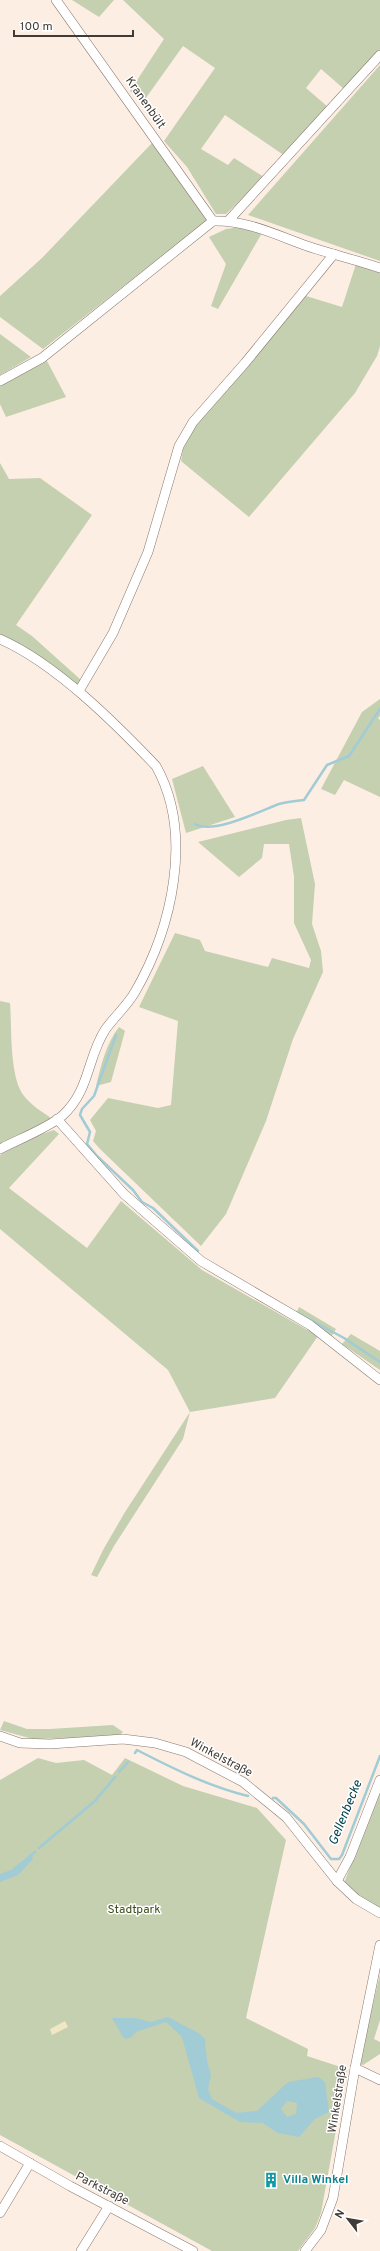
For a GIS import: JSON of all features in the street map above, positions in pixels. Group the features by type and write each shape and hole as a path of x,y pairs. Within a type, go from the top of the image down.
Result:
{"street":[{"name":"Kranenbült","path":"56,0 213,220"},
{"path":"229,220 380,55"},
{"path":"0,381 42,358 213,220 229,220 249,224 334,254 380,268"},
{"path":"79,691 113,633 148,552 179,446 193,422 334,254"},
{"path":"0,639 22,650 79,691 156,766 164,781 177,840 172,899 155,950 135,993 105,1031 84,1087 73,1103 57,1119 0,1149"},
{"path":"57,1119 124,1194 201,1262 310,1325 380,1380"},
{"name":"Winkelstraße","path":"0,1736 20,1743 50,1744 123,1739 155,1743 186,1752 243,1782 286,1817 337,1881 356,1899 380,1913"},
{"path":"337,1881 350,1857 380,1780"},
{"name":"Winkelstraße","path":"305,2251 320,2230 334,2198 355,2068 380,1945"},
{"path":"355,2068 380,2080"},
{"name":"Parkstraße","path":"0,2146 193,2251"},
{"path":"0,2213 30,2163"},
{"path":"81,2251 109,2206"}],"green space":[{"path":"72,0 114,0 99,17"},
{"path":"123,0 380,0 380,53 344,89 321,69 306,88 328,107 285,156 225,115 201,149 228,165 234,158 264,177 226,214 216,214 187,167 164,141 215,68 183,46 143,102 130,91 164,39"},
{"path":"380,65 380,261 248,215"},
{"path":"153,142 208,220 43,349 0,317 0,296 42,258"},
{"path":"241,227 262,233 218,309 211,306 226,264 209,237 226,229"},
{"path":"356,264 380,272 380,346 377,356 355,393 249,517 181,461 183,449 196,424 306,296 342,307"},
{"path":"0,334 31,357 0,375"},
{"path":"47,361 66,397 6,417 0,404 0,386"},
{"path":"0,463 9,479 40,478 92,515 16,625 32,636 81,680 77,686 0,636"},
{"path":"380,699 380,716 378,718 380,720 380,797 344,780 335,795 321,789 362,712"},
{"path":"203,766 235,817 186,833 172,779"},
{"path":"301,818 315,884 312,924 321,951 323,972 293,1039 266,1121 226,1214 201,1246 100,1149 93,1141 96,1131 90,1120 108,1098 158,1108 171,1105 178,1021 139,1007 175,933 200,940 205,951 268,967 272,958 309,968 311,960 294,923 294,877 289,844 264,844 262,858 239,877 198,842 286,820"},
{"path":"0,1001 10,1003 12,1051 19,1088 30,1103 53,1119 0,1146"},
{"path":"119,1027 125,1031 111,1082 96,1086 107,1048"},
{"path":"54,1130 59,1134 9,1188 87,1248 121,1201 202,1270 318,1336 275,1398 190,1412 168,1370 0,1229 0,1155 33,1137"},
{"path":"299,1307 336,1329 331,1337 296,1314"},
{"path":"351,1334 380,1351 380,1370 342,1344"},
{"path":"190,1412 183,1439 114,1546 97,1577 91,1575 103,1550 125,1512"},
{"path":"4,1721 27,1729 113,1725 123,1732 118,1737 33,1739 0,1730"},
{"name":"Stadtpark","path":"38,1758 56,1763 84,1760 112,1775 125,1758 183,1786 257,1808 286,1840 246,2018 308,2049 307,2056 347,2069 321,2213 315,2228 298,2251 212,2251 0,2135 0,1780"},
{"path":"380,1791 380,1908 355,1895 344,1883"},
{"path":"380,1974 380,2020 374,2039 380,2042 380,2054 363,2065 359,2064"}],"sand":[{"path":"65,2021 68,2027 52,2035 50,2029"}],"water":[{"path":"31,1854 33,1859 18,1875 0,1882 0,1874 11,1870"},
{"path":"168,2017 200,2034 205,2039 207,2061 211,2075 208,2089 212,2099 236,2113 257,2111 288,2082 318,2077 325,2082 329,2112 315,2119 299,2137 278,2133 263,2123 240,2122 199,2098 182,2037 166,2022 136,2032 132,2037 126,2039 123,2037 112,2018 136,2018 151,2022","holes":["287,2101 297,2103 296,2114 287,2117 281,2109"]}],"waterway":[{"path":"195,824 203,827 224,824 237,821 279,804 304,800 327,765 349,756 380,709"},
{"path":"116,1035 94,1096 82,1109 80,1115 90,1132 87,1144 97,1156 133,1190 142,1202 153,1208 198,1251"},
{"path":"296,1312 344,1338 380,1362"},
{"name":"Gellenbecke","path":"135,1753 137,1750 205,1782 248,1796"},
{"name":"Gellenbecke","path":"273,1798 276,1798 304,1824 331,1859 339,1859 342,1855 380,1756"},
{"name":"Gellenbecke","path":"119,1772 128,1762"},
{"name":"Gellenbecke","path":"39,1848 95,1801 115,1777"},
{"name":"Gellenbecke","path":"30,1856 35,1852"}],"place":[{"name":"Villa Winkel","path":"271,2180"}]}
